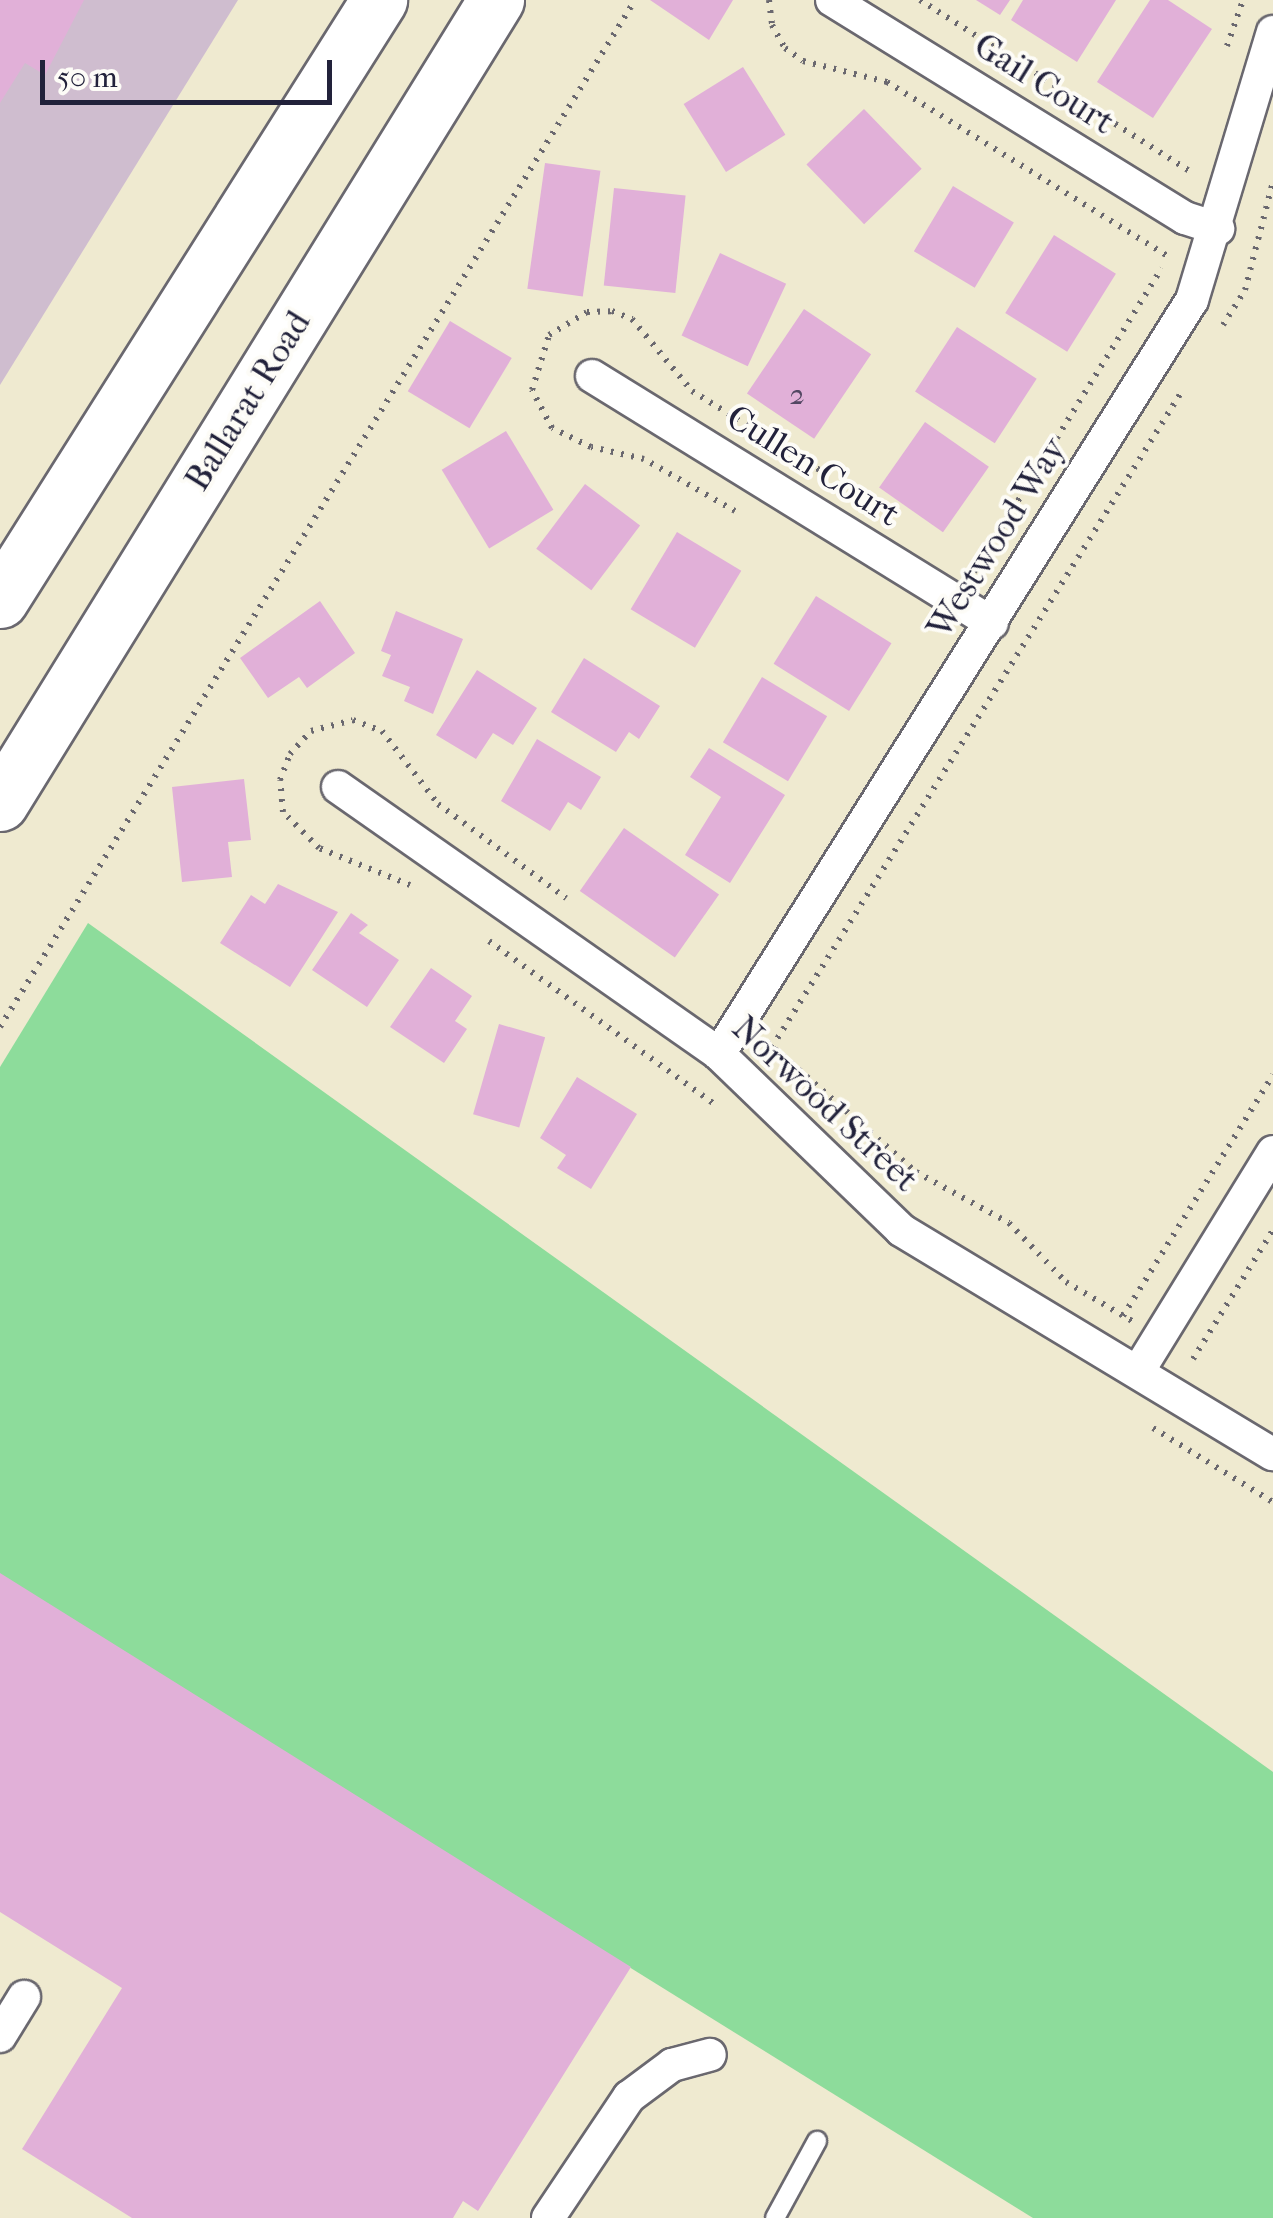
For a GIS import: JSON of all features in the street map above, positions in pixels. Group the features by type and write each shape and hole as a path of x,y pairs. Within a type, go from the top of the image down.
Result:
{"highway":[{"path":"0,600 380,0"},
{"name":"Ballarat Road","path":"0,802 496,0"}],"street":[{"name":"Gail Court","path":"832,0 1185,218 1218,230"},
{"name":"Westwood Way","path":"719,1054 1192,300 1218,230 1273,32"},
{"name":"Cullen Court","path":"592,376 992,623"},
{"name":"Norwood Street","path":"338,787 719,1054 901,1230 1273,1454"},
{"path":"1139,1370 1273,1152"},
{"path":"0,2036 24,1997"},
{"path":"548,2218 630,2097 672,2065 710,2055"}],"lane":[{"path":"783,2216 817,2141"}],"path":[{"path":"0,1027 636,0"},
{"path":"769,0 772,25 785,48 803,60 887,82 1168,256"},
{"path":"920,0 1191,172"},
{"path":"1224,60 1243,0"},
{"path":"956,601 1168,256 1185,218 1196,153"},
{"path":"1123,1316 1273,1075"},
{"path":"1193,1359 1273,1230"}],"shaded area":[{"path":"0,0 238,0 0,385"}],"green space":[{"path":"88,923 1273,1772 1273,2218 1033,2218 0,1576 0,1067"}],"building":[{"path":"0,0 84,0 45,75 25,63 0,103"},
{"path":"650,0 733,0 709,40"},
{"path":"976,0 1010,0 1000,15"},
{"path":"1023,0 1116,0 1077,62 1011,20"},
{"path":"1150,0 1168,0 1212,29 1153,118 1097,82"},
{"path":"743,67 785,135 726,172 684,104"},
{"path":"864,109 922,169 864,224 806,165"},
{"path":"545,163 600,171 583,297 527,289"},
{"path":"953,186 1014,223 975,288 914,251"},
{"path":"614,188 686,196 675,293 604,285"},
{"path":"1054,235 1116,274 1067,352 1005,313"},
{"path":"720,253 786,284 748,366 682,335"},
{"path":"804,309 871,354 814,439 747,394"},
{"path":"450,321 512,358 469,428 408,391"},
{"path":"957,327 1037,379 995,443 915,392"},
{"path":"925,422 989,467 943,532 879,488"},
{"path":"506,431 553,510 489,548 442,470"},
{"path":"585,484 640,526 591,590 536,549"},
{"path":"677,532 741,571 695,648 631,609"},
{"path":"816,596 891,643 849,711 774,664"},
{"path":"320,601 355,653 307,688 299,677 268,698 240,658"},
{"path":"396,611 463,639 433,714 404,701 410,687 382,676 391,655 381,651"},
{"path":"584,658 660,706 639,739 629,732 616,752 551,712"},
{"path":"477,670 537,708 513,745 493,733 476,759 436,735"},
{"path":"762,677 827,716 788,781 723,742"},
{"path":"537,739 601,777 581,810 568,802 550,831 501,801"},
{"path":"709,748 785,795 730,883 685,855 721,797 690,777"},
{"path":"244,779 251,840 228,842 232,877 182,882 172,787"},
{"path":"624,828 719,895 675,958 580,891"},
{"path":"278,884 338,912 290,987 220,943 251,895 265,904"},
{"path":"351,913 368,925 359,933 399,960 367,1007 312,970"},
{"path":"431,968 472,996 455,1021 467,1029 444,1063 390,1027"},
{"path":"499,1024 545,1037 519,1128 473,1114"},
{"path":"577,1077 637,1114 591,1189 557,1168 566,1155 540,1138"},
{"path":"0,1573 631,1967 478,2211 463,2201 453,2218 132,2218 22,2149 122,1988 0,1912"}]}
